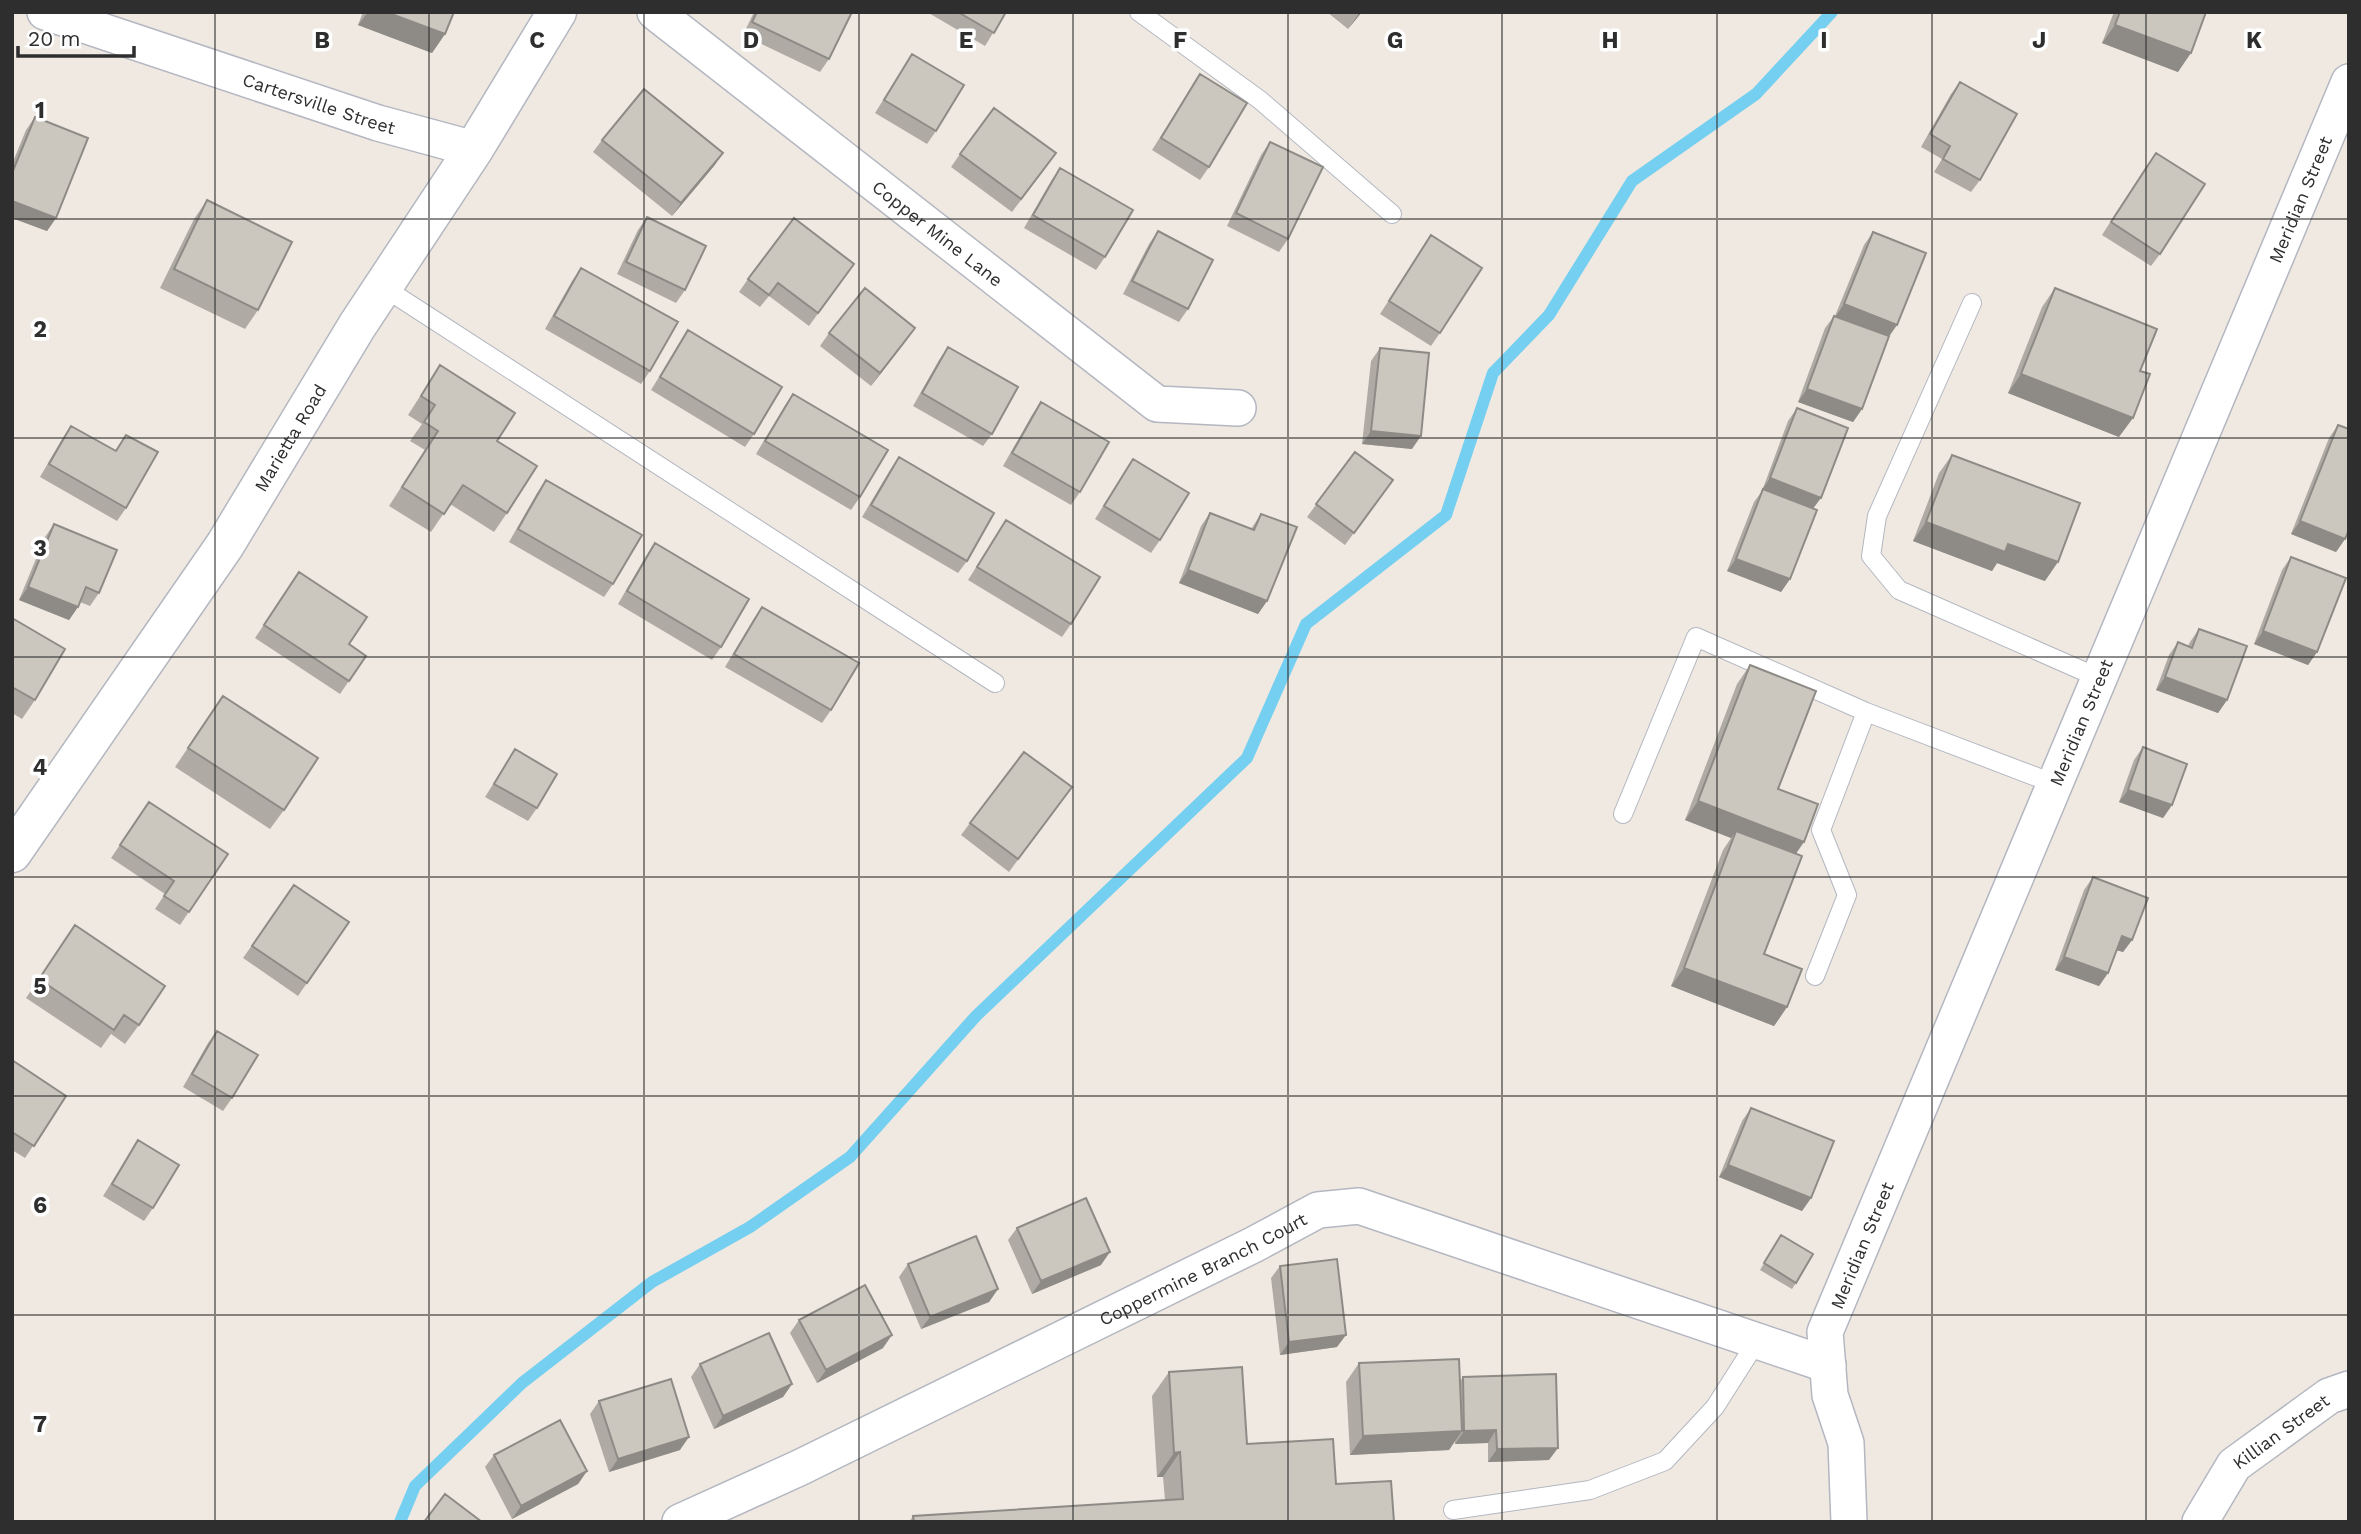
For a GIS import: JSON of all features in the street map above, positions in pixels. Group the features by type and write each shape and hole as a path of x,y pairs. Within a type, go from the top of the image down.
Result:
{"street":[{"name":"Cartersville Street","path":"46,12 378,123 474,149"},
{"name":"Marietta Road","path":"12,853 225,545 383,287 474,149 557,12"},
{"name":"Copper Mine Lane","path":"655,12 1157,404 1238,408"},
{"name":"Meridian Street","path":"1849,1522 1846,1443 1830,1395 1825,1332 2349,82"},
{"name":"Coppermine Branch Court","path":"680,1522 811,1462 1254,1245 1318,1210 1359,1206 1828,1365"},
{"name":"Killian Street","path":"2200,1522 2234,1465 2329,1396 2349,1389"}],"lane":[{"path":"1139,12 1259,100 1392,214"},
{"path":"383,287 995,683"},
{"path":"1972,303 1877,516 1871,556 1899,590 2099,678"},
{"path":"1623,814 1696,637 1866,712 2055,784"},
{"path":"1815,976 1847,895 1821,830 1866,712"},
{"path":"1453,1510 1590,1489 1665,1461 1715,1407 1756,1341"}],"building":[{"path":"386,12 454,12 445,34"},
{"path":"757,12 851,14 829,59 752,22"},
{"path":"958,12 1006,12 994,33"},
{"path":"2120,12 2206,12 2191,53 2115,25"},
{"path":"912,54 964,85 936,131 884,100"},
{"path":"1200,74 1247,103 1209,167 1161,138"},
{"path":"1960,82 2017,114 1980,180 1943,159 1950,146 1930,134"},
{"path":"644,89 723,153 681,203 602,140"},
{"path":"994,108 1056,153 1021,199 960,154"},
{"path":"35,117 88,138 56,218 12,201 12,173"},
{"path":"1270,142 1323,167 1288,239 1236,213"},
{"path":"2156,153 2205,184 2160,254 2111,222"},
{"path":"1060,168 1133,210 1105,257 1033,215"},
{"path":"207,200 292,242 258,310 174,269"},
{"path":"647,217 706,246 685,290 626,262"},
{"path":"794,218 854,264 818,313 778,283 769,295 748,279"},
{"path":"1158,231 1213,260 1188,309 1132,281"},
{"path":"1873,232 1926,253 1897,325 1844,304"},
{"path":"1431,235 1482,268 1440,333 1389,301"},
{"path":"581,268 678,322 650,371 554,316"},
{"path":"865,288 915,328 880,373 829,333"},
{"path":"2055,288 2157,329 2140,371 2150,374 2133,418 2021,374"},
{"path":"1834,316 1889,336 1862,409 1807,389"},
{"path":"688,330 782,387 754,434 660,377"},
{"path":"948,347 1018,387 992,434 922,393"},
{"path":"1380,348 1429,353 1421,436 1371,431"},
{"path":"440,365 515,413 497,441 537,466 507,513 463,485 444,514 402,487 438,431 424,422 435,405 421,396"},
{"path":"793,394 888,450 860,497 765,441"},
{"path":"1041,402 1109,442 1080,492 1012,453"},
{"path":"1797,408 1848,428 1821,498 1770,478"},
{"path":"2338,425 2349,429 2349,530 2345,539 2300,521"},
{"path":"71,426 116,451 126,435 158,452 126,508 49,464"},
{"path":"1355,452 1393,480 1354,533 1316,504"},
{"path":"1952,455 2080,503 2058,562 2008,544 2005,552 1926,522"},
{"path":"899,457 994,513 967,561 871,505"},
{"path":"1133,459 1189,493 1160,540 1104,506"},
{"path":"546,480 642,535 613,584 518,529"},
{"path":"1763,489 1817,510 1790,579 1736,559"},
{"path":"1210,513 1254,530 1261,514 1297,527 1267,601 1188,570"},
{"path":"1006,520 1100,577 1071,624 977,567"},
{"path":"54,524 117,550 99,593 86,587 78,607 28,587"},
{"path":"655,543 749,599 721,647 627,591"},
{"path":"2291,557 2346,578 2317,652 2263,631"},
{"path":"299,572 367,617 349,644 366,656 349,681 264,625"},
{"path":"762,607 859,663 831,710 734,654"},
{"path":"12,618 65,649 35,700 12,687"},
{"path":"2199,629 2247,646 2227,700 2165,677 2178,642 2192,648"},
{"path":"1750,665 1816,691 1778,789 1818,804 1804,842 1698,801"},
{"path":"223,696 318,758 284,810 188,748"},
{"path":"2143,747 2187,764 2172,805 2128,790"},
{"path":"515,749 557,774 537,808 494,784"},
{"path":"1024,752 1072,787 1018,859 970,823"},
{"path":"149,802 228,854 189,912 164,896 174,881 120,845"},
{"path":"1736,831 1802,856 1764,954 1802,969 1787,1007 1684,968"},
{"path":"2093,877 2148,898 2132,940 2122,936 2108,973 2064,957"},
{"path":"294,885 349,922 307,983 252,946"},
{"path":"75,925 165,986 139,1025 124,1015 114,1030 39,979"},
{"path":"217,1031 258,1055 232,1098 192,1074"},
{"path":"12,1060 66,1096 34,1146 12,1132"},
{"path":"1751,1108 1834,1141 1811,1198 1728,1165"},
{"path":"138,1140 179,1165 153,1208 112,1184"},
{"path":"1086,1198 1110,1252 1041,1281 1017,1228"},
{"path":"1781,1235 1813,1254 1796,1283 1764,1263"},
{"path":"976,1236 998,1289 930,1317 908,1264"},
{"path":"1337,1259 1346,1335 1289,1342 1280,1266"},
{"path":"865,1285 892,1335 826,1370 799,1320"},
{"path":"769,1333 792,1384 723,1416 700,1364"},
{"path":"1459,1359 1462,1431 1363,1436 1359,1363"},
{"path":"1242,1367 1247,1444 1333,1439 1336,1484 1391,1481 1394,1522 914,1522 913,1516 1183,1499 1180,1452 1174,1453 1169,1372"},
{"path":"1556,1374 1558,1448 1497,1449 1496,1430 1464,1431 1463,1377"},
{"path":"671,1379 689,1437 618,1459 599,1401"},
{"path":"560,1420 587,1471 521,1506 494,1455"},
{"path":"445,1494 482,1522 424,1522"}],"waterway":[{"path":"400,1522 415,1486 522,1383 652,1282 750,1227 850,1157 976,1016 1247,758 1306,624 1446,515 1493,373 1549,315 1632,181 1756,94 1832,12"}]}
